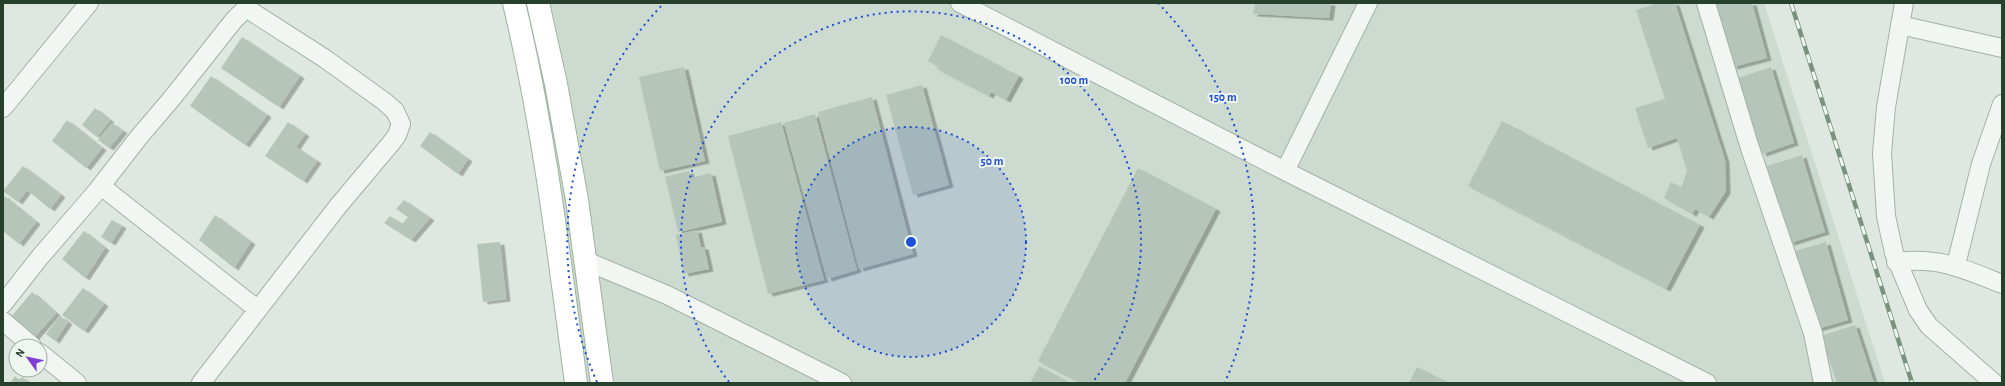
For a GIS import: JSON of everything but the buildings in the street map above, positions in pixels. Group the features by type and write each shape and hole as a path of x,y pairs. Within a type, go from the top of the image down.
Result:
{"main road":[{"path":"514,3 536,108 550,189 576,383"},
{"path":"538,3 556,84 586,261 602,383"}],"street":[{"path":"3,108 89,3"},
{"path":"960,3 1285,171 1707,383"},
{"path":"1285,171 1368,3"},
{"path":"1706,3 1749,146 1813,332 1823,383"},
{"path":"1904,3 1886,107 1882,153 1886,216 1896,262 1918,310 1929,326 1994,383"},
{"path":"3,304 101,186 134,142 178,92 234,20 244,10 253,12 324,58 385,102 400,119 401,124 398,135 257,309 201,383"},
{"path":"1900,25 2002,48"},
{"path":"1956,265 1981,164 2002,104"},
{"path":"101,186 257,309"},
{"path":"1896,262 1920,260 1956,265 2002,284"},
{"path":"586,261 667,295 842,383"},
{"path":"3,321 23,338"},
{"path":"48,359 77,383"}],"shaded area":[{"path":"517,3 1764,3 1885,383 581,383"}],"railway":[{"path":"1791,3 1912,383"}]}
